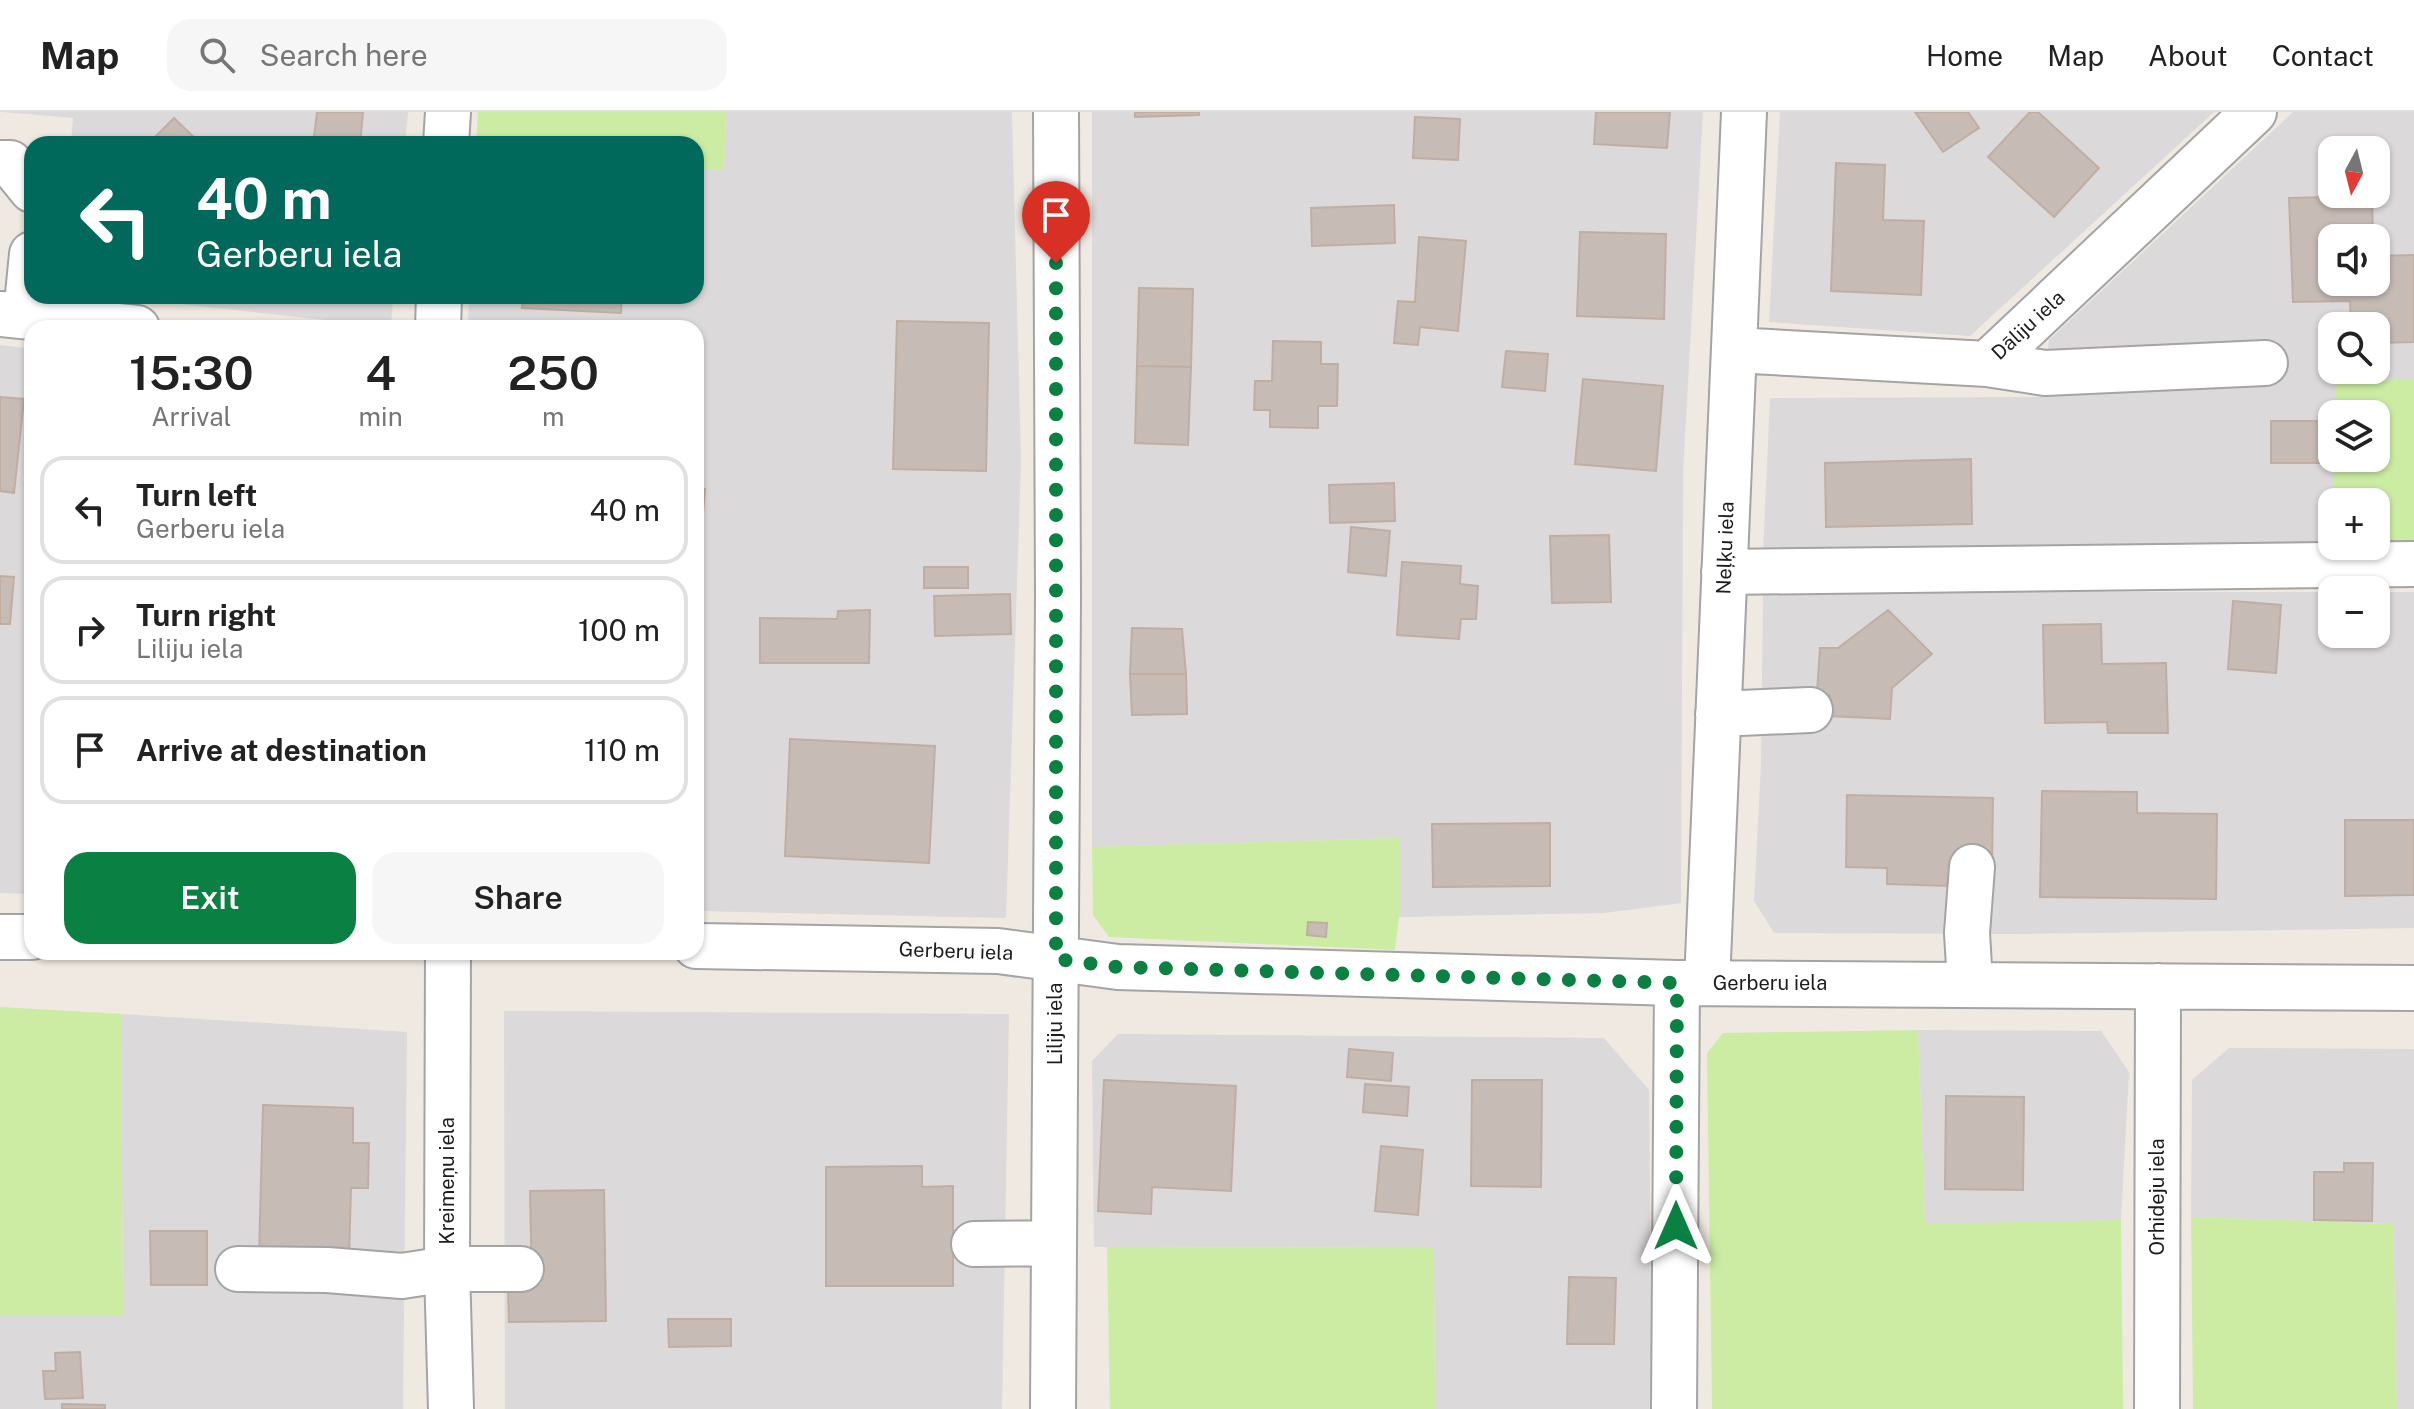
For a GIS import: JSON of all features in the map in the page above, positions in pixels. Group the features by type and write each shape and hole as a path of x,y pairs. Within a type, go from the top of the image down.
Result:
{"street":[{"path":"446,136 448,112"},
{"name":"Liliju iela","path":"1044,1408 1054,1243 1056,112"},
{"name":"Neļķu iela","path":"1674,1409 1692,983 1718,714 1744,112"},
{"name":"Dāliju iela","path":"1734,350 1987,364 2254,112"},
{"path":"0,163 10,163 24,180"},
{"path":"24,279 13,314 66,320"},
{"path":"1987,364 2045,373 2265,363"},
{"path":"1724,572 2414,564"},
{"path":"1718,714 1810,710"},
{"path":"1970,984 1967,933 1972,867"},
{"path":"0,937 24,937"},
{"name":"Gerberu iela","path":"704,946 998,951 1118,967 1692,983 2414,988"},
{"name":"Kreimeņu iela","path":"448,960 447,1269 451,1409"},
{"name":"Orhideju iela","path":"2157,1409 2158,986"},
{"path":"974,1244 1054,1243"},
{"path":"238,1269 327,1270 402,1276 447,1269 521,1269"}],"shaded area":[{"path":"3,112 408,112 406,136 72,136 73,118"},
{"path":"726,112 1012,112 1021,461 1006,918 704,911 704,320 468,320 469,304 704,304 704,169 724,170"},
{"path":"1092,112 1703,112 1683,473 1681,903 1604,913 1399,917 1399,838 1092,847"},
{"path":"1780,112 2214,112 1970,336 1769,322"},
{"path":"2293,112 2414,112 2414,548 2390,548 2390,488 2318,488 2318,549 1763,553 1770,398 2043,397 2049,340"},
{"path":"179,304 392,304 391,320 326,320"},
{"path":"0,345 24,348 24,894 0,893"},
{"path":"1763,592 2318,592 2318,648 2390,648 2390,592 2414,592 2414,928 2011,934 1774,933 1754,901 1761,763"},
{"path":"504,1011 1009,1014 1002,1409 505,1409"},
{"path":"121,1014 407,1032 403,1409 0,1409 0,1315 123,1315"},
{"path":"1918,1030 2101,1031 2129,1072 2121,1220 1925,1225"},
{"path":"1118,1034 1604,1038 1649,1090 1652,1409 1435,1409 1434,1248 1094,1247 1092,1061"},
{"path":"2229,1048 2414,1049 2414,1409 2397,1409 2393,1224 2191,1217 2192,1080"}],"green space":[{"path":"478,112 726,112 724,170 704,169 704,136 476,136"},
{"path":"2414,379 2414,548 2390,547 2390,488 2334,488 2334,472 2390,472 2390,400 2335,400 2335,384 2390,384 2390,380"},
{"path":"1399,838 1399,917 1395,950 1109,937 1093,915 1092,847"},
{"path":"0,1007 121,1014 123,1315 0,1315"},
{"path":"1918,1030 1925,1224 2121,1220 2123,1409 1712,1409 1707,1053 1723,1033"},
{"path":"2191,1217 2393,1224 2397,1409 2193,1409"},
{"path":"1107,1247 1434,1248 1435,1409 1110,1409"}],"building":[{"path":"317,112 363,112 361,136 314,136"},
{"path":"1135,112 1199,112 1199,115 1135,117"},
{"path":"1596,112 1670,112 1667,148 1594,144"},
{"path":"1915,112 1968,112 1979,128 1943,152"},
{"path":"2030,112 2038,112 2099,168 2054,217 1988,157"},
{"path":"1415,117 1460,119 1458,160 1413,158"},
{"path":"174,118 193,136 156,136"},
{"path":"1836,163 1885,165 1883,220 1924,221 1921,295 1831,291"},
{"path":"2318,197 2318,208 2372,208 2373,224 2318,224 2318,296 2390,296 2390,256 2414,255 2414,342 2390,343 2390,312 2350,312 2350,301 2293,302 2289,198"},
{"path":"1394,205 1395,243 1312,246 1311,208"},
{"path":"1580,232 1666,234 1664,319 1577,316"},
{"path":"1419,237 1466,241 1458,331 1420,327 1418,345 1394,343 1398,301 1415,302"},
{"path":"1139,288 1193,289 1191,367 1137,366"},
{"path":"522,304 622,304 621,313 522,308"},
{"path":"897,321 989,323 986,471 893,469"},
{"path":"1273,341 1321,342 1321,364 1338,364 1337,406 1318,406 1318,428 1270,427 1270,410 1254,410 1255,381 1272,381"},
{"path":"1506,351 1548,354 1545,391 1502,387"},
{"path":"1137,366 1191,367 1188,445 1135,443"},
{"path":"1583,379 1663,386 1656,471 1575,464"},
{"path":"0,397 24,399 14,493 0,491"},
{"path":"2271,421 2318,421 2318,463 2271,463"},
{"path":"1971,459 1972,524 1826,527 1825,463"},
{"path":"1394,483 1395,521 1330,523 1329,485"},
{"path":"1351,527 1390,531 1386,576 1348,572"},
{"path":"1609,535 1611,602 1552,603 1550,536"},
{"path":"1402,562 1461,566 1460,584 1478,586 1476,619 1461,619 1459,639 1397,635"},
{"path":"924,567 968,567 968,588 924,588"},
{"path":"0,576 14,577 10,624 0,624"},
{"path":"1010,594 1011,634 935,636 934,596"},
{"path":"2233,601 2281,605 2276,673 2228,669"},
{"path":"870,610 869,663 760,663 760,618 837,619 838,611"},
{"path":"1888,610 1932,654 1892,688 1890,719 1829,716 1830,695 1817,693 1820,648 1838,648"},
{"path":"2101,624 2102,664 2166,663 2168,733 2108,733 2107,722 2045,723 2043,625"},
{"path":"1132,628 1182,629 1186,674 1130,674"},
{"path":"1130,674 1186,674 1187,714 1132,715"},
{"path":"790,739 935,746 929,863 785,856"},
{"path":"2042,791 2137,792 2137,813 2217,814 2216,899 2040,897"},
{"path":"1847,795 1993,798 1992,864 1952,886 1887,884 1887,868 1846,867"},
{"path":"2345,820 2414,820 2414,895 2345,896"},
{"path":"1550,823 1550,886 1433,887 1432,824"},
{"path":"1308,922 1327,923 1326,937 1307,935"},
{"path":"1349,1049 1393,1053 1391,1081 1347,1077"},
{"path":"1104,1080 1236,1086 1231,1191 1152,1187 1151,1214 1098,1211"},
{"path":"1472,1080 1542,1080 1541,1187 1471,1186"},
{"path":"1365,1084 1409,1087 1407,1116 1363,1112"},
{"path":"1946,1096 2024,1097 2023,1190 1945,1189"},
{"path":"263,1105 353,1108 353,1143 369,1143 368,1188 351,1188 349,1257 259,1256"},
{"path":"1381,1146 1423,1150 1418,1215 1375,1211"},
{"path":"2344,1163 2373,1163 2372,1221 2314,1220 2314,1172 2344,1172"},
{"path":"922,1166 922,1187 953,1186 953,1286 826,1286 826,1167"},
{"path":"604,1190 606,1321 509,1322 508,1286 532,1286 530,1191"},
{"path":"150,1231 207,1231 207,1285 151,1285"},
{"path":"1569,1277 1616,1278 1614,1344 1567,1344"},
{"path":"668,1319 731,1319 731,1346 669,1347"},
{"path":"80,1352 83,1398 45,1399 43,1371 56,1371 55,1353"},
{"path":"62,1404 105,1405 105,1409 62,1409"}],"route":[{"path":"1056,263 1056,959 1118,967 1677,983 1676,1226"}]}
